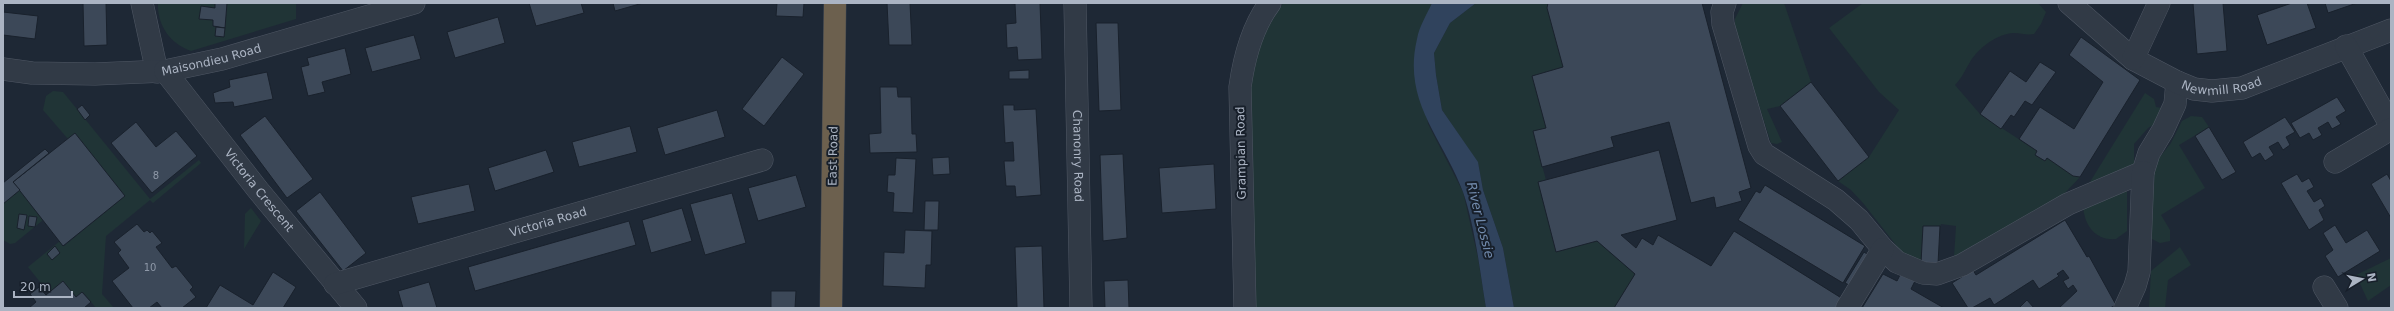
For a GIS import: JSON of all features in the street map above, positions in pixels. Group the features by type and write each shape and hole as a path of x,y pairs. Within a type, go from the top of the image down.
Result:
{"highway":[{"name":"East Road","path":"831,308 835,3"}],"street":[{"path":"142,3 161,72"},
{"name":"Maisondieu Road","path":"3,69 59,74 161,72 222,60 414,3"},
{"name":"Chanonry Road","path":"1075,3 1081,308"},
{"name":"Grampian Road","path":"1245,308 1240,87 1244,63 1253,35 1270,3"},
{"path":"1725,3 1722,12 1723,24 1760,146 1764,154 1836,200 1859,220 1883,249 1897,262 1910,269 1923,273 1937,274 1962,265 1987,253 2068,204 2143,172"},
{"name":"Newmill Road","path":"2069,3 2133,59 2177,82 2194,89 2212,91 2242,88 2346,46 2391,30"},
{"path":"2133,59 2158,3"},
{"path":"2346,46 2383,97 2391,126"},
{"name":"Victoria Crescent","path":"161,72 356,308"},
{"path":"2125,308 2133,292 2139,272 2143,172 2149,153 2163,130 2175,104 2177,82"},
{"path":"2335,162 2391,129"},
{"name":"Victoria Road","path":"335,284 762,160"},
{"path":"1847,308 1883,249"},
{"path":"2324,287 2337,308"}],"green space":[{"path":"158,3 215,3 215,8 201,6 199,19 213,20 213,26 216,27 215,36 223,37 227,3 296,3 296,19 191,51 177,44 166,33 160,19"},
{"path":"1283,3 1432,3 1417,39 1428,124 1463,192 1478,258 1486,308 1255,308 1250,88 1261,39"},
{"path":"1476,3 1548,3 1563,67 1532,76 1546,128 1533,131 1546,180 1538,182 1556,252 1597,241 1635,274 1614,308 1514,308 1503,248 1483,190 1478,163 1442,110 1436,75 1434,53 1450,23"},
{"path":"1743,3 1784,3 1811,82 1780,106 1767,109 1782,142 1777,144 1771,143 1735,30 1735,19"},
{"path":"1863,3 2038,3 2046,12 2041,24 2034,34 2011,33 1991,41 1973,57 1962,77 1955,85 1980,114 2037,151 2035,155 2045,161 2047,158 2073,175 2080,177 2064,194 1954,257 1956,226 1941,224 1940,226 1923,226 1921,263 1903,254 1863,203 1851,190 1838,181 1869,157 1899,110 1879,92 1829,28"},
{"path":"53,91 63,92 150,199 199,160 201,163 153,203 150,200 106,236 102,294 114,308 96,308 83,292 76,297 63,282 49,293 28,267 60,241 64,246 125,196 75,133 68,139 43,110 46,96"},
{"path":"2145,93 2154,99 2156,107 2162,108 2155,124 2148,128 2134,144 2134,164 2085,190"},
{"path":"2191,116 2202,117 2209,127 2179,145 2205,188 2161,215 2170,230 2170,241 2160,243 2150,238 2152,167 2171,143 2182,121"},
{"path":"20,190 43,220 15,243 10,244 3,240 3,204"},
{"path":"2127,190 2127,231 2116,239 2108,239 2096,234 2085,219 2083,205"},
{"path":"251,208 261,221 244,249 245,214"},
{"path":"2180,247 2191,265 2168,280 2165,308 2149,308 2151,271"},
{"path":"2391,258 2391,285 2368,301 2356,275"}],"water":[{"name":"River Lossie","path":"1432,3 1476,3 1450,23 1434,53 1436,75 1442,110 1478,162 1483,190 1503,248 1514,308 1486,308 1474,234 1463,192 1455,173 1427,119 1420,101 1415,82 1414,61 1418,34"}],"building":[{"path":"83,3 106,3 107,45 84,46"},
{"path":"215,3 227,3 225,28 213,26 213,20 199,19 201,6 215,8"},
{"path":"529,3 581,3 584,13 536,26"},
{"path":"613,3 643,3 615,11"},
{"path":"777,3 804,3 803,17 776,16"},
{"path":"887,3 910,3 912,45 889,45"},
{"path":"1007,3 1040,3 1042,59 1018,60 1017,47 1007,48 1006,24 1016,23 1015,4"},
{"path":"1548,3 1702,3 1751,188 1739,192 1742,201 1716,208 1714,197 1691,203 1669,122 1611,137 1614,147 1542,167 1533,131 1546,128 1532,76 1563,67 1547,8"},
{"path":"2193,3 2223,3 2227,51 2197,54"},
{"path":"2292,3 2307,3 2316,28 2267,45 2257,15"},
{"path":"2325,3 2357,3 2328,13"},
{"path":"3,12 38,16 35,39 3,35"},
{"path":"498,17 505,43 455,58 447,32"},
{"path":"1096,23 1118,23 1121,110 1099,111"},
{"path":"216,27 225,28 224,37 215,36"},
{"path":"414,35 421,59 372,72 365,48"},
{"path":"2081,37 2140,80 2080,177 2073,176 2047,158 2045,161 2035,155 2037,151 2019,139 2040,107 2074,129 2103,82 2069,55"},
{"path":"345,48 351,74 322,82 325,92 308,96 301,67 309,65 307,58"},
{"path":"782,57 804,74 764,126 742,109"},
{"path":"2040,62 2056,72 2032,105 2025,101 2014,117 2011,115 2001,129 1980,114 2010,71 2026,82"},
{"path":"1029,70 1029,79 1009,79 1009,71"},
{"path":"267,72 273,99 234,107 233,102 215,103 213,93 230,87 229,80"},
{"path":"1811,82 1869,157 1838,181 1780,106"},
{"path":"880,87 897,87 898,97 911,97 912,134 916,134 917,152 870,153 869,134 881,133"},
{"path":"2337,97 2346,111 2336,117 2341,124 2332,129 2328,122 2318,128 2322,135 2313,140 2309,133 2300,138 2291,123"},
{"path":"82,105 90,115 85,120 77,109"},
{"path":"1003,105 1014,105 1014,110 1036,109 1041,195 1016,197 1015,186 1006,186 1004,161 1014,161 1013,142 1005,143"},
{"path":"717,110 725,137 665,155 657,128"},
{"path":"265,116 313,179 287,198 240,135"},
{"path":"2285,117 2295,132 2286,137 2290,145 2283,150 2278,142 2269,147 2274,155 2265,161 2260,153 2252,158 2243,142"},
{"path":"136,122 156,147 176,131 197,156 152,193 111,143"},
{"path":"630,126 637,152 579,167 572,142"},
{"path":"2209,127 2236,172 2222,180 2195,136"},
{"path":"75,133 125,196 63,246 13,182"},
{"path":"45,149 49,153 13,182 20,190 3,204 3,183"},
{"path":"546,150 554,172 495,191 488,168"},
{"path":"1659,150 1677,220 1621,235 1636,248 1642,238 1653,245 1658,235 1711,266 1734,231 1843,299 1838,308 1614,308 1635,274 1597,241 1556,252 1538,182"},
{"path":"1123,154 1127,238 1103,241 1100,155"},
{"path":"949,157 950,174 933,175 932,158"},
{"path":"896,158 916,159 913,213 893,212 894,193 887,192 888,175 895,175"},
{"path":"1214,164 1216,209 1162,213 1159,168"},
{"path":"2297,174 2302,182 2309,178 2314,187 2307,191 2314,202 2321,198 2325,206 2319,210 2324,220 2309,230 2281,183"},
{"path":"2387,174 2391,181 2391,218 2371,184"},
{"path":"796,175 806,207 758,221 748,188"},
{"path":"469,184 475,211 418,224 411,197"},
{"path":"1765,185 1865,246 1843,283 1738,220 1756,191 1760,193"},
{"path":"320,192 366,253 343,271 296,211"},
{"path":"732,193 746,243 705,255 690,204"},
{"path":"925,201 939,201 938,230 924,230"},
{"path":"682,208 692,241 651,253 642,220"},
{"path":"19,214 27,215 24,230 17,228"},
{"path":"29,216 37,217 35,227 28,226"},
{"path":"2065,220 2087,257 2089,256 2116,305 2110,308 2059,308 2077,291 2073,285 2068,289 2063,281 2069,278 2063,270 2057,274 2059,276 2039,289 2033,280 1994,305 1990,298 1972,308 1968,308 1952,283 1973,270 1976,275"},
{"path":"629,221 636,245 475,291 468,267"},
{"path":"137,224 144,232 147,230 150,233 152,231 162,243 156,247 172,268 176,266 193,287 190,290 196,297 182,308 162,308 157,302 149,308 133,308 112,281 129,268 118,253 121,250 114,242"},
{"path":"2335,225 2346,243 2367,230 2380,251 2338,277 2325,256 2333,250 2323,233"},
{"path":"1923,226 1940,226 1938,264 1921,263"},
{"path":"905,230 932,231 931,265 926,265 925,288 883,286 884,252 904,253"},
{"path":"55,246 60,253 52,260 47,254"},
{"path":"1042,246 1044,308 1017,308 1015,247"},
{"path":"1864,252 1870,256 1851,286 1845,283"},
{"path":"273,272 296,287 283,308 206,308 220,285 253,305"},
{"path":"1901,273 1915,281 1911,289 1944,308 1862,308 1883,274 1897,281"},
{"path":"1128,280 1129,308 1105,308 1104,281"},
{"path":"63,281 76,297 82,292 91,302 84,308 29,308 36,302 30,294 39,287 46,295"},
{"path":"429,282 437,308 403,308 398,291"},
{"path":"771,291 796,291 795,308 771,308"},
{"path":"2027,300 2034,308 2019,308"}]}
